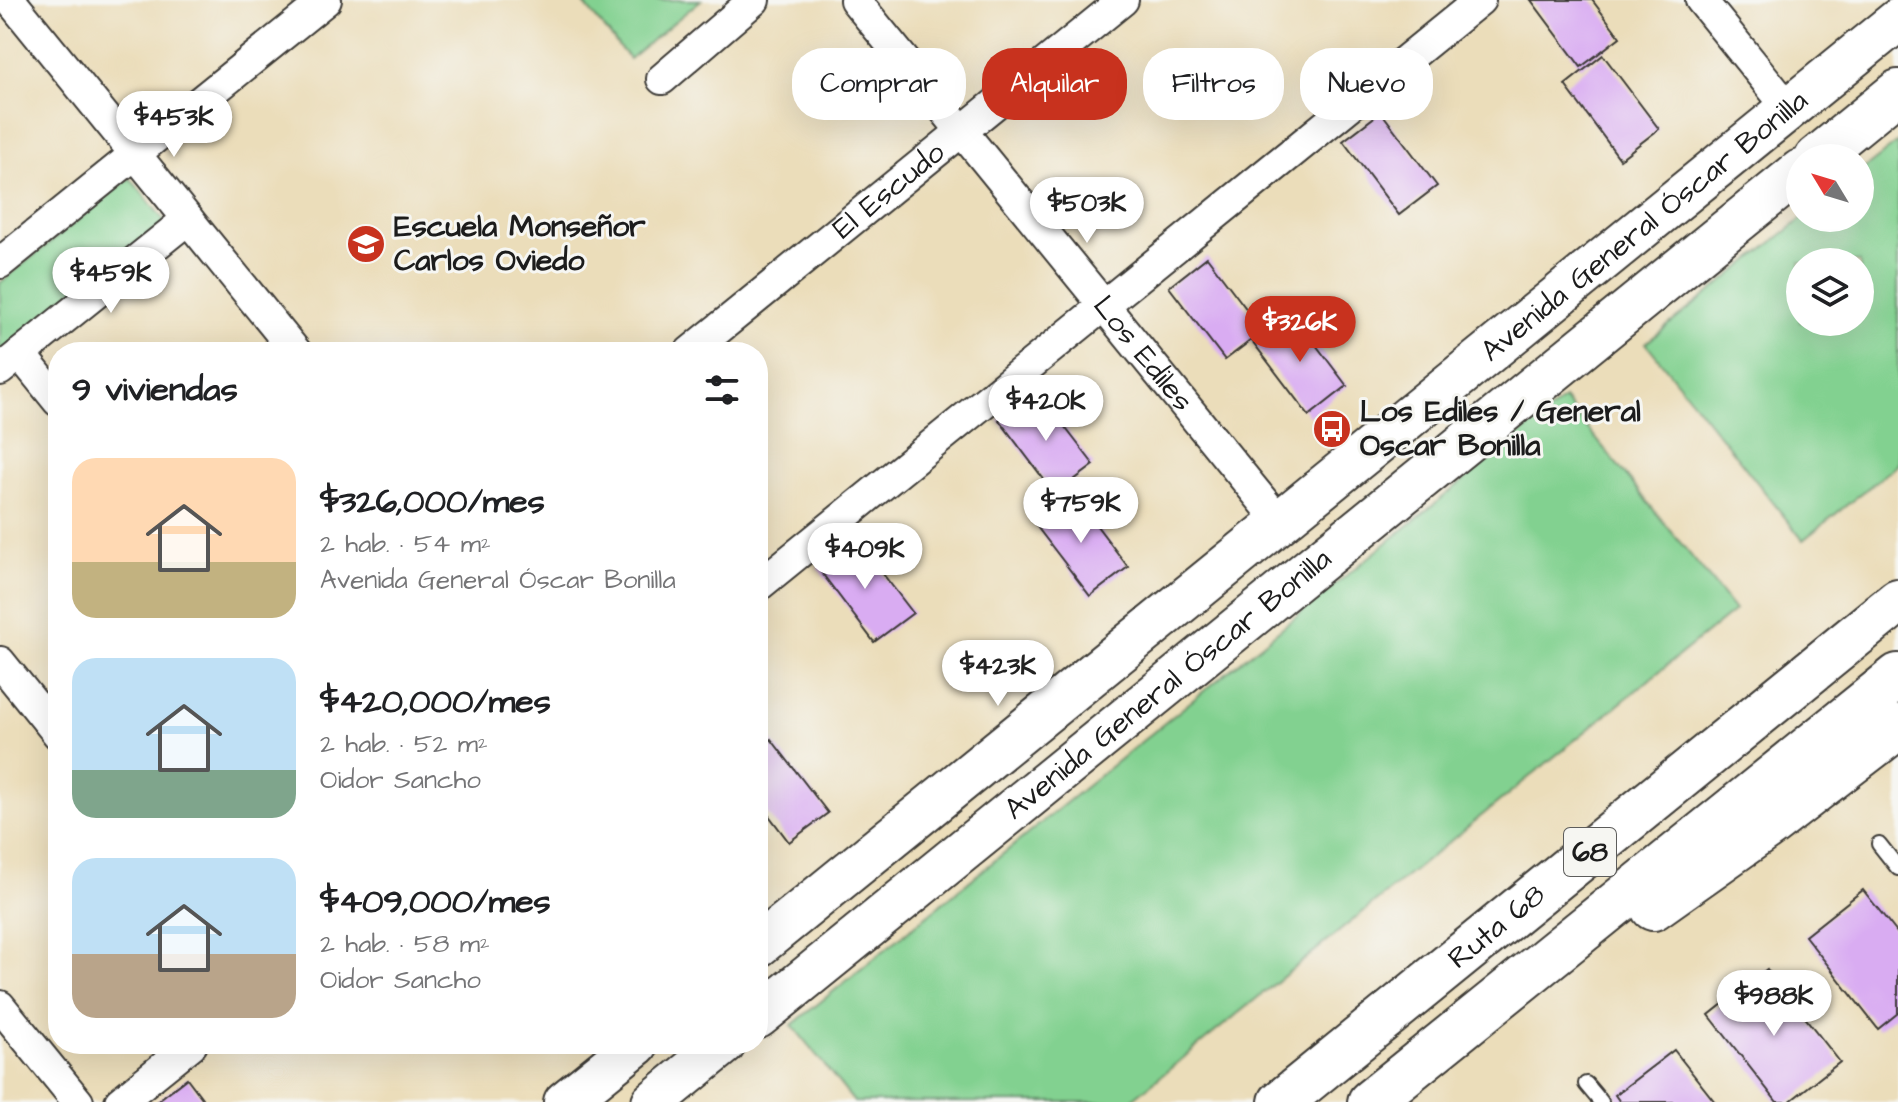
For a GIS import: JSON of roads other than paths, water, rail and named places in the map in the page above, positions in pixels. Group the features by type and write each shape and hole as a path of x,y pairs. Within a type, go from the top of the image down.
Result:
{"highway":[{"name":"Ruta 68","path":"1281,1102 1898,601"},
{"name":"Ruta 68","path":"1370,1102 1898,676"},
{"path":"1493,1003 1647,912 1769,826 1898,727"}],"main road":[{"name":"Avenida General Óscar Bonilla","path":"768,929 1280,522 1898,20"},
{"name":"Avenida General Óscar Bonilla","path":"1833,144 1898,91"},
{"name":"Avenida General Óscar Bonilla","path":"768,1009 1786,182"},
{"path":"565,1102 625,1054"},
{"path":"653,1102 712,1054"}],"street":[{"path":"10,0 288,342"},
{"path":"662,79 754,0"},
{"name":"Los Ediles","path":"855,0 1280,522"},
{"name":"El Escudo","path":"702,342 1123,0"},
{"path":"768,578 1480,0"},
{"path":"1701,0 1789,109"},
{"path":"0,263 135,154 306,6"},
{"path":"48,393 10,362 188,219"},
{"path":"0,662 48,722"},
{"path":"0,1006 78,1102"},
{"path":"120,1102 180,1054"}],"lane":[{"path":"1879,844 1898,868"},
{"path":"1586,1084 1601,1102"}],"place":[{"name":"Escuela Monseñor Carlos Oviedo","path":"366,244"},
{"name":"Los Ediles / General Oscar Bonilla","path":"1332,429"}]}
